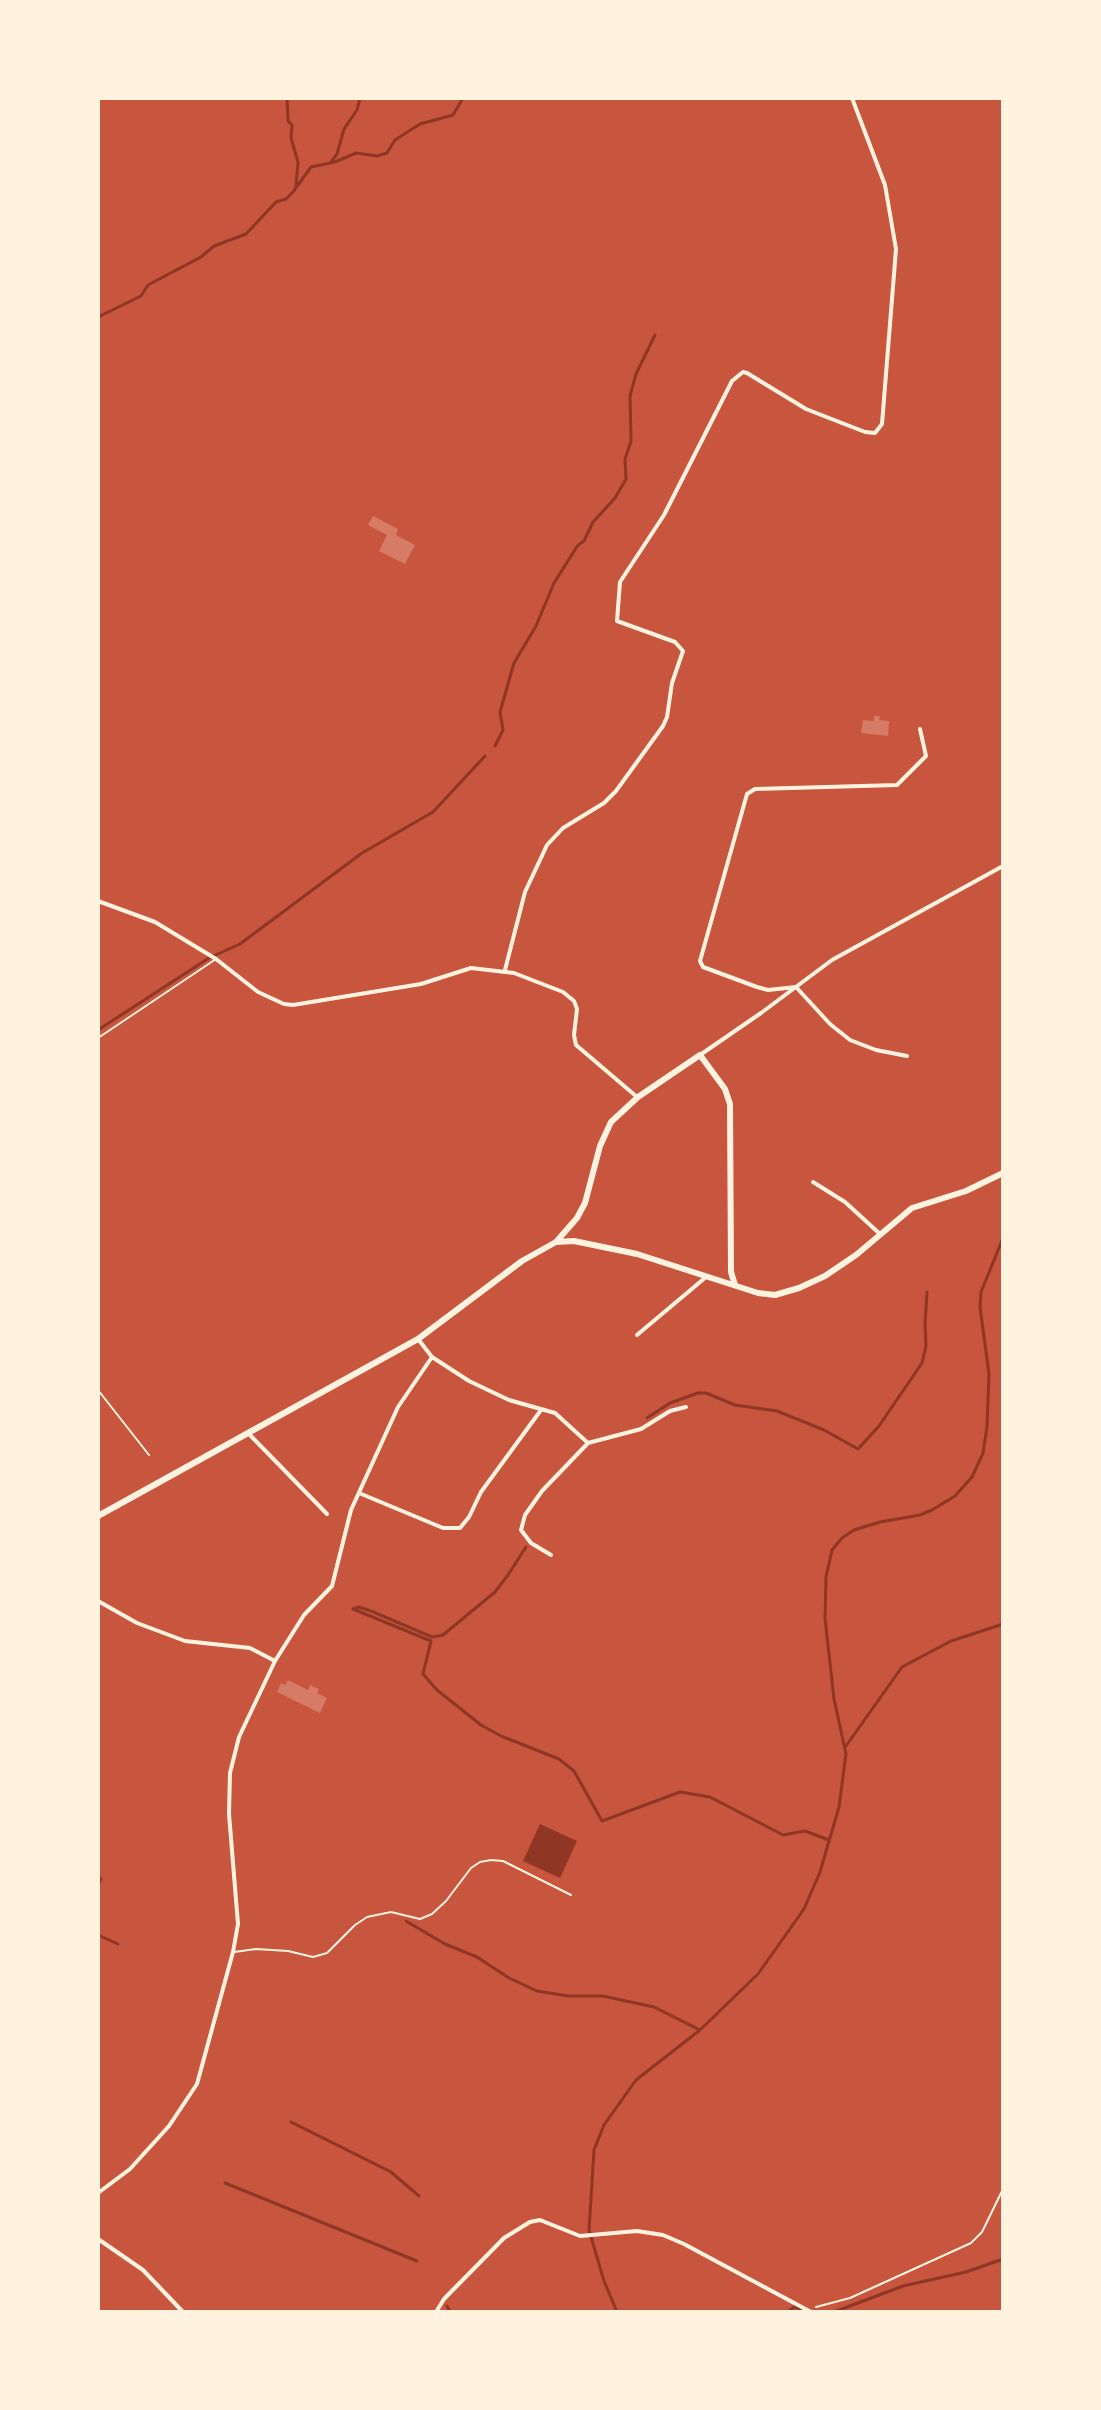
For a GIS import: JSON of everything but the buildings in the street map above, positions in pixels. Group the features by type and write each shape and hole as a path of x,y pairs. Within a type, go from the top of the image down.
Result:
{"main road":[{"path":"98,1516 166,1475 249,1434 418,1339 522,1261 556,1242 585,1203 608,1126 638,1097 700,1055 725,1089 730,1104 731,1272 735,1285"},
{"path":"556,1242 596,1245 708,1275 763,1294 789,1291 825,1276 856,1255 912,1208 966,1191 1003,1173"},
{"path":"719,1279 731,1272"}],"street":[{"path":"505,970 525,892 547,845 563,828 604,803 616,791 667,717 672,683 683,651 675,642 617,621 620,582 664,515 732,381 743,372 747,373 806,409 865,432 875,433 882,424 896,249 885,185 852,98"},
{"path":"796,987 768,990 703,967 700,961 747,794 755,789 897,785 926,756 920,729"},
{"path":"700,1055 832,960 1003,866"},
{"path":"98,901 155,922 216,959 266,997 293,1005 421,984 471,968 505,970 571,998 577,1009 576,1045 638,1097"},
{"path":"796,987 850,1040 876,1050 907,1056"},
{"path":"813,1182 845,1202 880,1234"},
{"path":"637,1335 708,1275"},
{"path":"418,1339 432,1357 490,1392 562,1418 588,1443"},
{"path":"98,2193 130,2169 169,2126 197,2084 233,1952 239,1913 229,1814 232,1764 251,1707 275,1661 304,1615 332,1586 347,1523 359,1493 398,1407 432,1357"},
{"path":"551,1555 522,1533 522,1521 542,1491 588,1443 641,1429 670,1411 686,1407"},
{"path":"359,1493 443,1528 460,1528 481,1492 541,1410"},
{"path":"249,1434 327,1514"},
{"path":"98,1601 137,1623 185,1641 250,1648 275,1661"},
{"path":"436,2312 444,2299 504,2238 530,2222 548,2221 580,2236 637,2231 674,2239 809,2311"},
{"path":"98,2239 143,2270 183,2312"}],"lane":[{"path":"98,1038 216,959"},
{"path":"98,1390 149,1455"},
{"path":"233,1952 256,1949 288,1951 313,1957 327,1953 367,1917 391,1912 420,1919 432,1914 471,1868 491,1860 503,1861 571,1895"}],"path":[{"path":"809,2311 850,2298 971,2243 982,2232 1003,2189"}],"shaded area":[{"path":"540,1824 577,1841 560,1878 523,1861"}],"waterway":[{"path":"287,98 288,121 292,125 291,138 298,162 296,186"},
{"path":"331,162 360,98"},
{"path":"98,317 141,296 148,285 201,257 214,246 246,234 276,202 286,199 293,192 311,167 356,153 377,156 387,153 395,140 420,124 453,115 463,98"},
{"path":"495,746 503,730 500,712 514,663 536,626 554,583 578,545 584,541 593,522 615,498 626,479 625,459 631,441 630,396 636,374 655,335"},
{"path":"98,1030 209,958 240,944 362,853 433,812 485,756"},
{"path":"617,2312 589,2230 594,2150 604,2125 636,2080 700,2030 758,1974 804,1909 820,1872 839,1807 846,1754 834,1699 825,1618 826,1577 832,1550 854,1530 932,1510 955,1496 972,1477 983,1453 987,1427 989,1374 980,1307 981,1292 1003,1238"},
{"path":"647,1418 670,1403 706,1393 735,1405 777,1411 824,1430 858,1449 879,1426 922,1363 926,1346 927,1292"},
{"path":"353,1609 359,1607 371,1611 432,1637 443,1635 495,1592 526,1547"},
{"path":"353,1609 431,1641 423,1674 437,1690 481,1725 559,1759 574,1771 602,1821 680,1792 710,1797 783,1835 805,1831 829,1840"},
{"path":"846,1746 902,1667 951,1641 1003,1624"},
{"path":"98,1877 101,1879 98,1885"},
{"path":"406,1921 537,1991 568,1996 603,1996 654,2007 700,2030"},
{"path":"98,1935 118,1944"},
{"path":"291,2122 391,2172 419,2196"},
{"path":"225,2183 417,2261"},
{"path":"834,2312 903,2286 966,2272 1003,2259"},
{"path":"447,2306 450,2312"},
{"path":"788,2312 794,2307 804,2310"}]}
